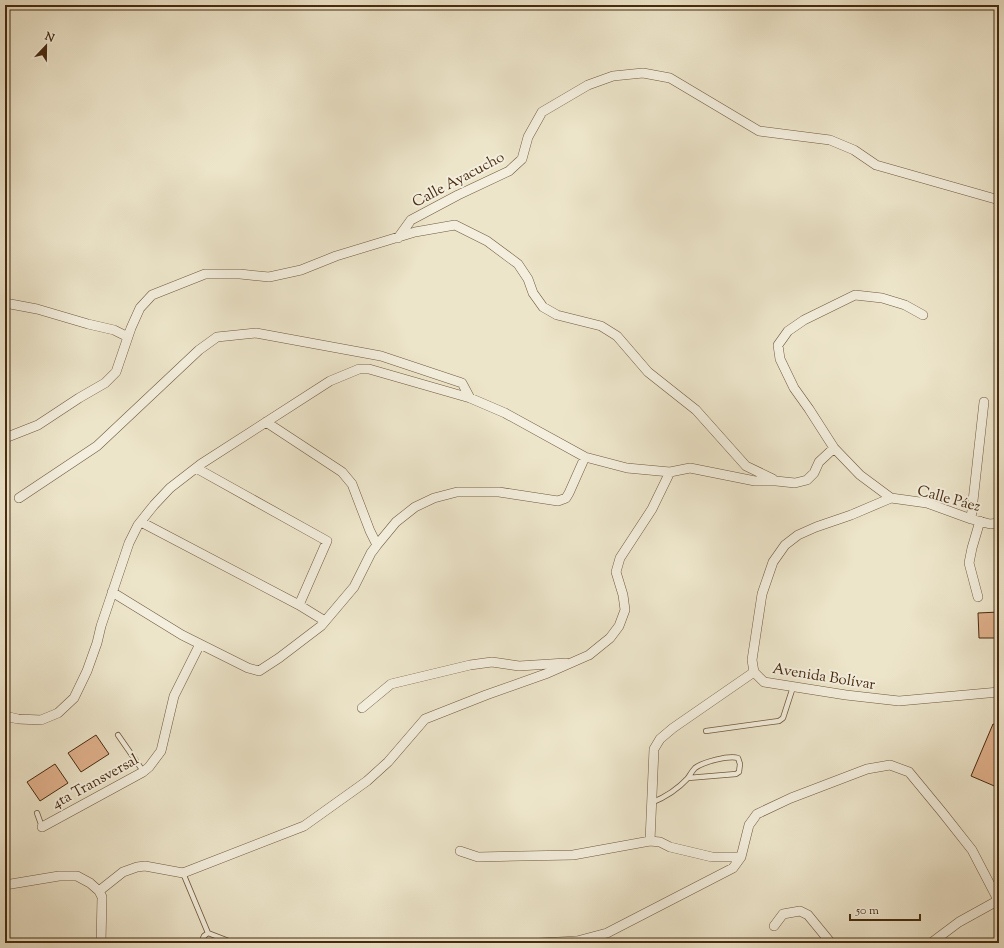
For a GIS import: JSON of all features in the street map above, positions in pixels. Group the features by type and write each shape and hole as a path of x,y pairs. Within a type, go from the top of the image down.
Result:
{"street":[{"name":"Calle Ayacucho","path":"398,238 411,220 458,195 509,171 522,158 528,137 542,112 588,85 613,76 643,73 670,78 759,131 830,140 854,150 876,165 999,200"},
{"path":"5,438 38,425 105,383 116,372 140,308 152,295 205,274 240,274 269,278 301,270 336,256 415,232 455,225 487,241 518,264 528,279 533,293 543,307 557,315 601,326 617,336 648,372 696,410 746,466 776,481"},
{"path":"891,498 860,475 834,448 794,388 780,359 778,345 788,331 804,320 855,295 882,298 904,305 923,315"},
{"path":"5,303 37,309 114,330 128,337"},
{"path":"19,498 97,446 199,350 217,337 256,333 381,356 462,383 470,398"},
{"path":"5,716 18,719 41,720 58,713 74,698 87,671 97,643 101,626 128,543 141,522 170,488 196,468 330,381 359,369 369,369 470,398 505,413 585,457 627,468 670,472 690,468 755,480 795,483 807,480 814,473 819,462 834,448"},
{"path":"970,519 984,402"},
{"path":"266,422 342,472 352,484 377,545"},
{"path":"112,592 182,635 248,668 259,671 280,658 325,621 354,587 371,553 377,545 396,522 415,507 434,498 457,492 499,492 558,501 566,498 585,457"},
{"path":"196,468 327,541 299,605"},
{"path":"99,891 119,875 137,866 145,866 183,873 304,826 367,782 388,762 425,719 548,673 589,655 610,638 619,626 625,610 623,595 616,572 620,558 652,510 670,472"},
{"name":"Calle Páez","path":"891,498 927,503 970,519 990,524 999,523"},
{"name":"Avenida Bolívar","path":"891,498 851,515 816,527 798,536 785,545 773,562 762,594 752,660 754,672 764,682 899,702 999,692"},
{"path":"978,597 969,563 980,521"},
{"path":"141,522 299,605 325,621"},
{"name":"4ta Transversal","path":"42,827 144,772 149,767 161,752 174,696 200,644"},
{"path":"362,708 391,684 470,665 492,662 520,666 572,663"},
{"path":"650,840 654,749 660,739 673,728 754,672"},
{"path":"539,943 577,941 607,933 733,868 740,857 749,824 757,814 791,798 868,769 890,765 909,772 972,850 998,902 959,922 931,943"},
{"path":"460,851 478,857 573,855 650,840 712,858 740,857"},
{"path":"5,885 59,876 77,876 90,883 99,891 102,897 101,943"},
{"path":"774,926 783,914 800,911 808,915 831,943"}],"lane":[{"path":"706,731 779,721 783,718 793,686"},
{"path":"118,735 144,772"},
{"path":"652,803 665,798 688,778 694,769 701,765 711,761 734,757 738,758 740,764 739,772 736,774 688,778"},
{"path":"37,813 42,827"},
{"path":"183,873 208,933 234,943"},
{"path":"201,943 204,936 208,933"}],"building":[{"path":"999,612 999,638 979,638 978,613"},
{"path":"993,724 999,726 999,788 971,776"},
{"path":"96,735 109,754 81,772 68,753"},
{"path":"55,764 68,783 40,801 27,782"}]}
